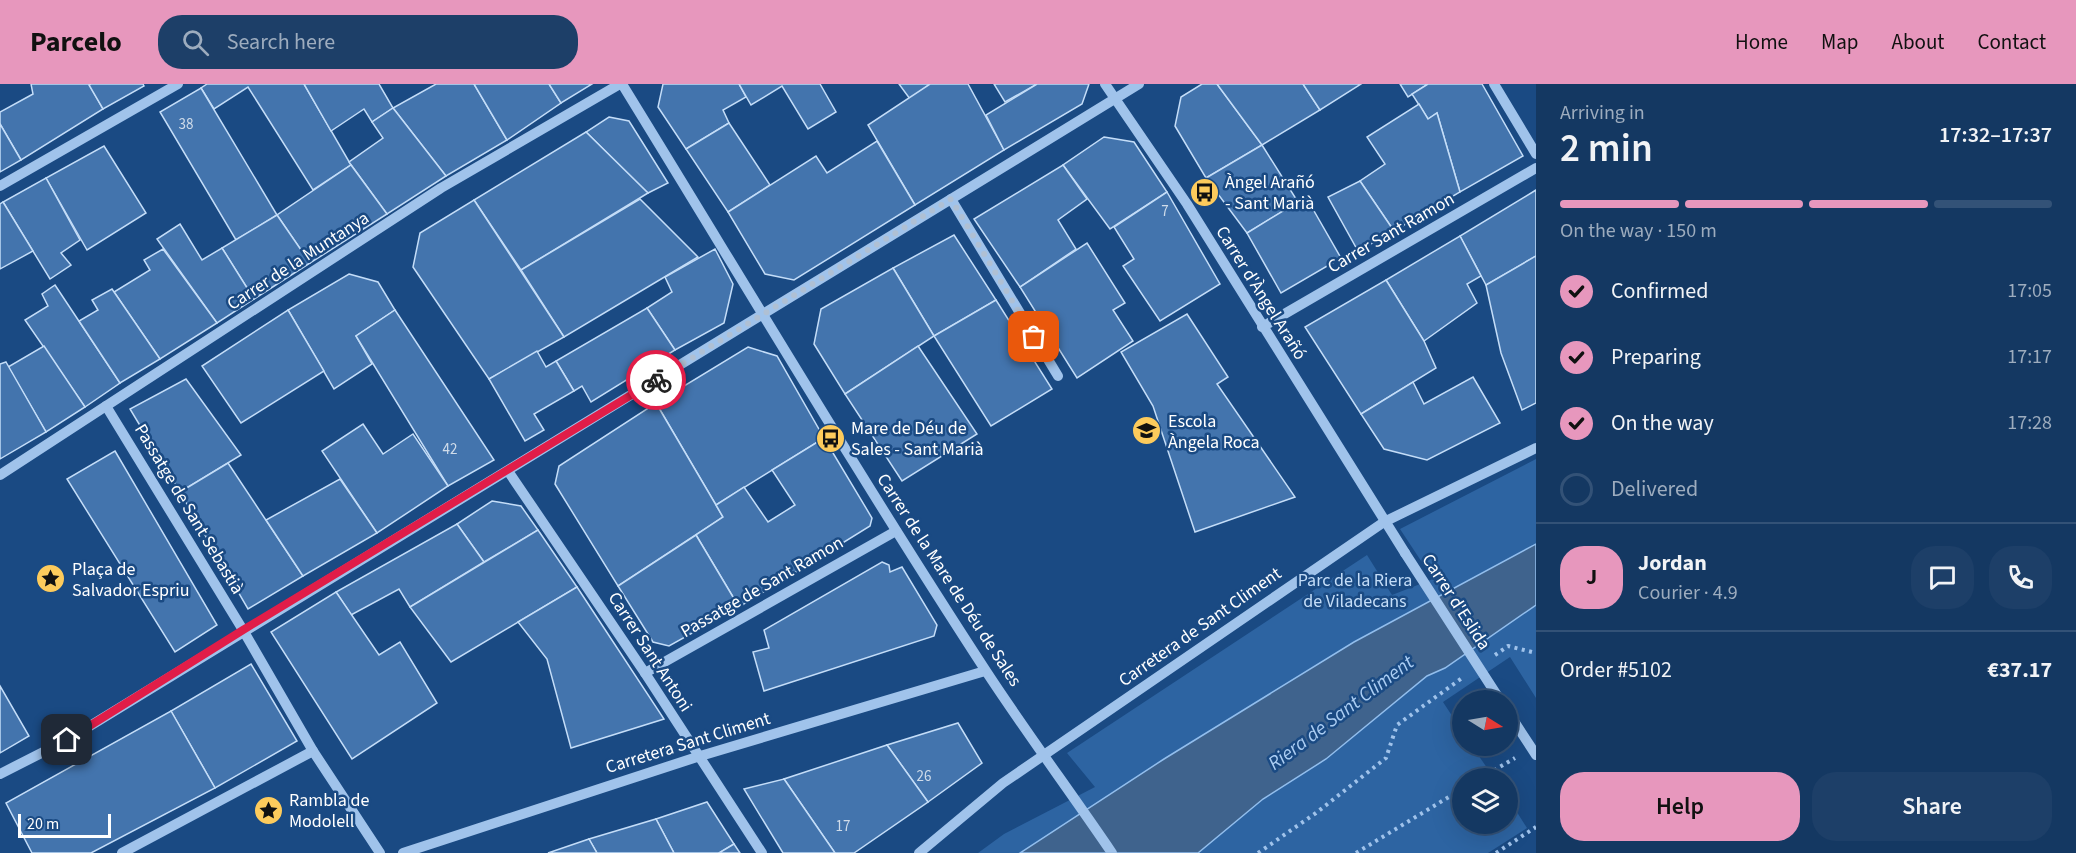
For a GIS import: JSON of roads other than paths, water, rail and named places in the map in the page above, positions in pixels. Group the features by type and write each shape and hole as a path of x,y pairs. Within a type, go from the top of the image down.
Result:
{"street":[{"path":"0,186 177,84"},
{"name":"Carrer de la Mare de Déu de Sales","path":"621,84 764,313 896,531 985,670 1061,776 1112,853"},
{"name":"Carrer de la Muntanya","path":"0,475 441,188 621,84"},
{"name":"Carrer d'Àngel Arañó","path":"1105,84 1187,204 1384,522"},
{"path":"0,774 67,740 243,630 508,471 1138,84"},
{"path":"1494,84 1536,154"},
{"name":"Carrer Sant Ramon","path":"1263,327 1536,168"},
{"path":"951,199 1058,376"},
{"name":"Passatge de Sant Sebastià","path":"106,406 243,630 313,752"},
{"name":"Carretera de Sant Climent","path":"919,853 1003,783 1045,753 1384,522 1536,448"},
{"name":"Carrer Sant Antoni","path":"508,471 645,673 697,757 762,853"},
{"name":"Carrer d'Eslida","path":"1384,522 1494,690"},
{"name":"Passatge de Sant Ramon","path":"645,673 896,531"},
{"name":"Carretera Sant Climent","path":"403,853 697,757 985,670"},
{"path":"1518,728 1531,748"},
{"path":"122,853 313,752 380,853"}],"water":[{"name":"Riera de Sant Climent","path":"1536,544 1536,605 1445,668 1427,676 1326,759 1263,799 1198,853 1020,853 1164,759 1354,642"}],"place":[{"name":"Àngel Arañó - Sant Marià","path":"1204,192"},
{"name":"Escola Àngela Roca","path":"1147,431"},
{"name":"Mare de Déu de Sales - Sant Marià","path":"830,438"},
{"name":"Plaça de Salvador Espriu","path":"51,579"},
{"name":"Rambla de Modolell","path":"268,810"}],"park label":[{"name":"Parc de la Riera de Viladecans","path":"1355,590"}]}
